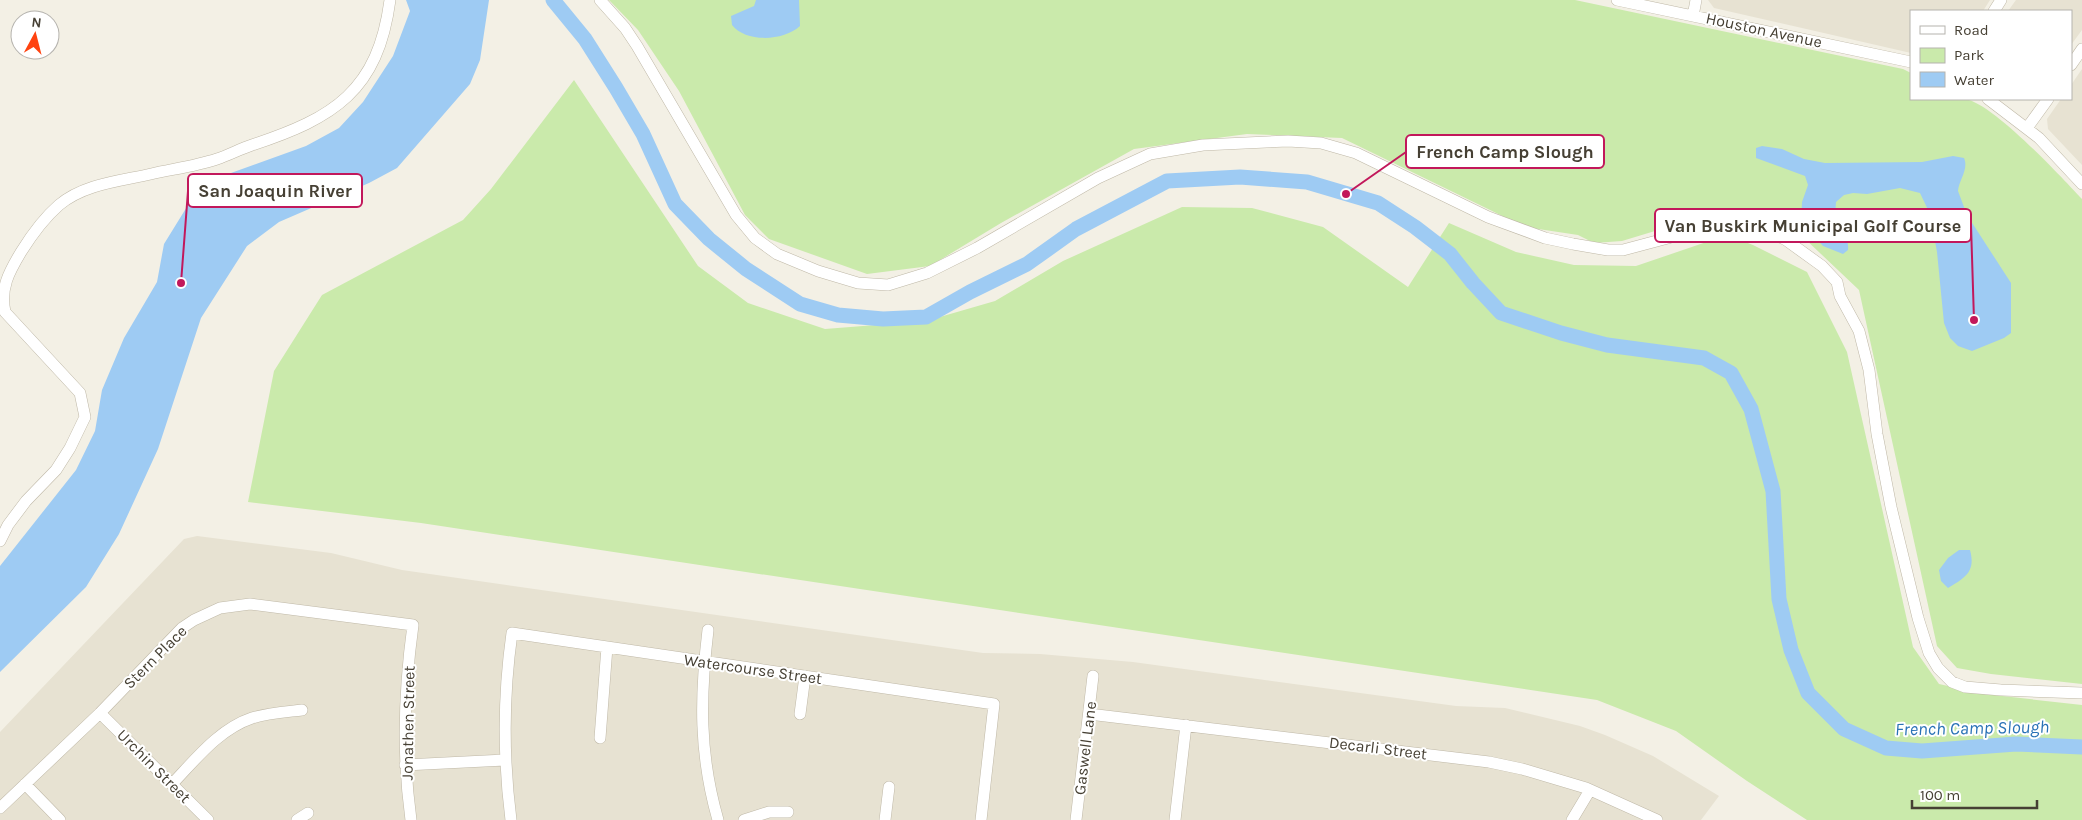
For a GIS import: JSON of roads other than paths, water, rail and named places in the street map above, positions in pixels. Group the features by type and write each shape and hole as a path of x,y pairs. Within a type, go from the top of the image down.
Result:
{"street":[{"path":"0,541 8,525 26,501 56,470 66,455 85,417 80,393 5,312 2,299 3,286 30,236 59,205 83,191 107,183 216,160 275,137 335,109 356,88 375,58 386,23 390,0"},
{"path":"600,0 625,28 637,46 736,215 748,231 777,254 818,270 864,284 895,284 927,274 977,248 1098,178 1150,154 1188,147 1261,141 1310,141 1332,145 1378,162 1488,217 1545,238 1573,244 1608,250 1623,250 1668,238 1707,224 1729,221 1753,224 1766,229 1795,245 1822,266 1837,282 1840,296 1859,331 1869,370 1878,442 1891,507 1918,618 1929,653 1938,668 1952,682 1965,687 2082,693"},
{"name":"Houston Avenue","path":"1617,0 1910,62"},
{"path":"1693,16 1696,0"},
{"path":"2072,64 2082,49"},
{"path":"1989,100 2027,128 2082,184"},
{"path":"2027,128 2047,100"},
{"name":"Stern Place","path":"0,808 100,713 182,628 220,608 250,604 265,605 413,625"},
{"name":"Jonathen Street","path":"411,820 405,765 405,698 413,625"},
{"path":"708,630 702,697 703,747 707,774 718,820"},
{"name":"Watercourse Street","path":"505,760 505,699 512,633 994,704 981,820"},
{"path":"600,738 607,647"},
{"path":"800,714 805,676"},
{"name":"Gaswell Lane","path":"1076,820 1093,676"},
{"path":"172,784 215,740 238,724 263,715 302,710"},
{"name":"Urchin Street","path":"100,713 208,820"},
{"name":"Decarli Street","path":"1089,714 1470,759 1522,769 1590,790 1657,820"},
{"path":"1175,820 1186,725"},
{"path":"405,765 505,760 511,820"},
{"path":"25,784 60,820"},
{"path":"885,820 889,787"},
{"path":"1572,820 1590,790"},
{"path":"744,820 769,812 788,812"},
{"path":"297,820 308,813"}],"water":[{"path":"406,0 489,0 480,60 470,84 397,168 369,183 279,222 247,246 201,318 158,449 119,534 86,587 0,672 0,566 76,470 95,431 102,390 124,338 157,282 164,244 193,197 206,182 306,146 339,128 363,102 393,56 410,11"},
{"path":"756,0 799,0 800,26 785,35 765,38 746,35 738,31 732,25 731,16 754,6"},
{"path":"1762,146 1782,149 1804,159 1825,163 1922,162 1953,156 1964,158 1965,170 1958,191 1967,215 2011,283 2011,333 2004,338 1972,351 1958,346 1950,338 1944,323 1937,252 1930,214 1920,193 1900,188 1867,194 1853,193 1844,195 1836,202 1834,229 1847,240 1848,250 1843,254 1823,246 1801,222 1802,202 1808,185 1805,176 1756,158 1756,148"},
{"path":"1959,550 1970,550 1970,569 1968,574 1948,588 1941,581 1939,570 1948,558"}],"waterway":[{"name":"French Camp Slough","path":"553,0 585,39 616,88 643,134 675,204 709,239 746,269 800,304 838,315 883,319 926,317 970,292 1027,264 1076,229 1167,181 1240,177 1307,182 1378,203 1415,227 1450,254 1473,283 1501,313 1561,333 1607,345 1704,358 1731,373 1751,409 1773,491 1779,599 1791,650 1808,693 1844,729 1886,748 1922,751 2016,744 2082,747"}],"place":[{"name":"French Camp Slough","path":"1346,194"},
{"name":"San Joaquin River","path":"181,283"},
{"name":"Van Buskirk Municipal Golf Course","path":"1974,320"}]}
